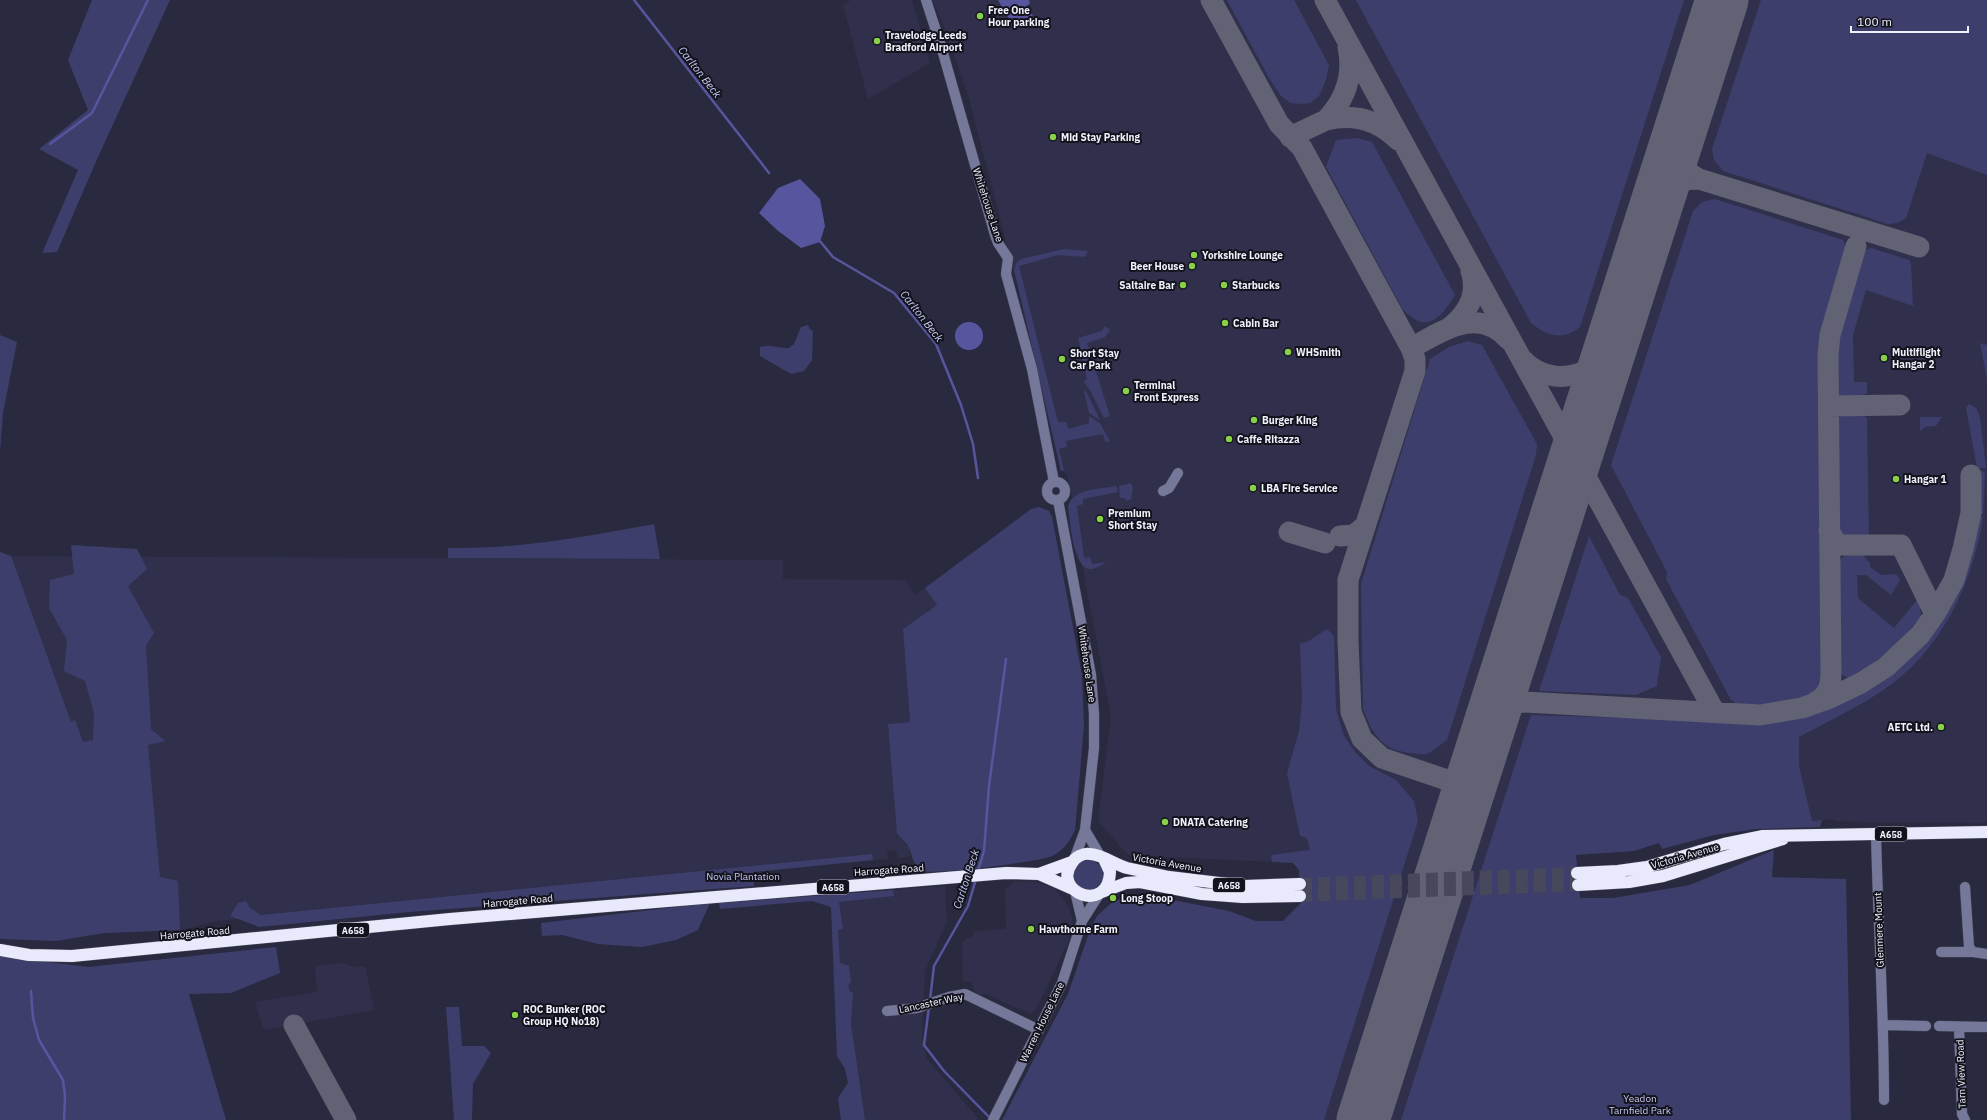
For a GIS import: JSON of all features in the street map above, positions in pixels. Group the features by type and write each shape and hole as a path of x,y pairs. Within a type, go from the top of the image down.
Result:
{"highway":[{"name":"Victoria Avenue","path":"1577,873 1618,871 1648,867 1732,842 1763,836 1987,832"},
{"name":"Victoria Avenue","path":"1578,885 1629,882 1662,876 1795,835"},
{"path":"1089,853 1102,858 1108,865 1110,880 1101,893 1092,896 1085,896 1074,890 1069,883 1068,875 1073,861 1082,855 1089,853"},
{"name":"Victoria Avenue","path":"1102,858 1127,868 1243,897 1300,896"},
{"name":"Harrogate Road","path":"0,950 29,955 72,956 457,919 1006,873 1039,874 1073,861"},
{"name":"Harrogate Road","path":"1039,874 1074,890"},
{"name":"Victoria Avenue","path":"1101,893 1126,883 1140,882 1203,888 1300,884"}],"street":[{"name":"Whitehouse Lane","path":"926,0 941,46 995,234 1008,258 1006,274 1032,369 1054,482 1060,483 1065,491 1062,498 1058,500 1091,675 1094,714 1094,748 1085,830 1073,861"},
{"path":"1163,491 1169,488 1178,473"},
{"path":"1085,830 1102,858"},
{"name":"Glenmere Mount","path":"1876,834 1878,930 1884,1025 1884,1100"},
{"path":"1965,887 1969,947 1973,952"},
{"path":"1074,890 1082,921"},
{"name":"Warren House Lane","path":"995,1116 1062,983 1082,921 1101,893"},
{"path":"1941,952 1973,952 1987,954"},
{"name":"Lancaster Way","path":"887,1011 917,1008 949,997 965,994 1039,1030"},
{"path":"1884,1025 1926,1026"},
{"path":"1939,1026 1987,1027"},
{"name":"Tarn View Road","path":"1959,1027 1962,1114 1965,1120"}],"shaded area":[{"path":"851,0 912,0 930,63 868,99 843,5"},
{"path":"932,0 1987,0 1987,823 1866,822 1835,821 1832,819 1812,821 1643,824 1634,851 1576,854 1579,898 1613,898 1541,1120 1009,1120 1023,1083 1068,994 1091,927 1097,916 1109,905 1123,897 1141,894 1229,911 1256,921 1283,921 1301,903 1299,870 1293,863 1128,855 1098,821 1111,716 1071,507 1072,499 1068,476 1061,468 1040,372 968,95 941,19"},
{"path":"998,0 1029,0 1030,3 1027,6 1033,16 1014,27"},
{"path":"800,179 820,199 825,226 820,242 801,248 777,230 759,213 778,188"},
{"path":"969,322 975,323 979,326 982,330 982,342 979,346 975,349 969,350 963,349 959,346 956,342 955,336 956,330 959,326 963,323"},
{"path":"11,556 783,560 783,579 905,580 915,595 925,588 937,605 903,629 910,722 888,724 897,834 909,848 910,856 898,859 896,850 887,851 888,859 217,921 180,930 105,933"},
{"path":"1015,881 1036,882 1055,889 1068,905 1073,921 1069,940 1036,1010 1031,1014 983,993 981,995 975,992 971,981 963,981 962,942 974,936 974,931 1006,929 1005,890"},
{"path":"945,886 947,921 925,971 922,1038 927,1059 978,1118 977,1120 855,1120 830,895"},
{"path":"343,963 354,967 365,966 374,1010 264,1030 255,1002 317,992 315,966"}],"green space":[{"path":"92,0 170,0 98,157 57,252 42,253 78,170 39,149 88,110 68,60"},
{"path":"1227,0 1294,0 1329,65 1326,80 1319,96 1310,103 1303,104 1291,103 1281,96 1269,78"},
{"path":"1356,0 1684,0 1580,327 1567,334 1555,335 1543,331 1531,323"},
{"path":"1761,0 1987,0 1987,175 1927,153 1906,218 1897,223 1888,224 1723,171 1714,160 1712,149"},
{"path":"1357,138 1372,142 1455,295 1444,311 1429,322 1416,320 1403,310 1326,167 1336,140"},
{"path":"1715,199 1843,240 1846,249 1819,339 1824,682 1817,692 1805,697 1779,703 1741,706 1731,700 1666,579 1667,572 1611,465 1693,211 1702,202"},
{"path":"1871,248 1909,260 1911,264 1913,306 1866,290 1853,335 1854,382 1867,382 1867,393 1856,399 1843,399 1837,393 1834,348 1861,254"},
{"path":"1064,249 1088,251 1085,257 1058,255 1019,266 1058,422 1066,422 1069,429 1089,423 1089,416 1100,423 1110,441 1105,441 1103,434 1066,441 1067,447 1059,449 1064,471 1060,470 1014,270 1017,262 1021,259"},
{"path":"808,325 813,331 812,360 804,371 791,374 760,356 760,347 771,346 789,348 794,344 801,327"},
{"path":"1105,326 1110,330 1105,337 1087,343 1110,416 1104,418 1090,390 1083,381 1087,380 1078,338 1102,331"},
{"path":"0,335 17,342 3,413 0,452"},
{"path":"1468,341 1482,345 1537,444 1536,455 1447,740 1429,753 1410,753 1392,748 1379,739 1370,726 1363,709 1361,584 1430,359 1449,347"},
{"path":"1980,343 1987,345 1987,379"},
{"path":"1084,391 1086,391 1100,420 1089,413"},
{"path":"1969,404 1976,408 1980,417 1986,468 1977,468 1966,408"},
{"path":"1852,411 1858,412 1867,418 1869,537 1856,540 1847,538 1843,535 1838,526 1837,519 1836,426 1841,416"},
{"path":"1920,417 1942,417 1936,426 1925,427 1920,431"},
{"path":"1977,470 1985,472 1983,514 1977,514"},
{"path":"1131,483 1133,488 1131,499 1126,501 1125,498 1120,498 1119,486"},
{"path":"1117,486 1118,492 1083,499 1083,504 1077,506 1084,558 1090,557 1092,564 1106,562 1094,569 1086,568 1077,554 1074,544 1071,533 1068,507 1075,496 1088,490"},
{"path":"1039,507 1049,511 1052,517 1082,675 1084,726 1075,830 1063,848 1056,854 1043,859 964,870 922,871 915,864 907,844 897,834 888,724 910,722 903,629 937,605 925,588 1031,509"},
{"name":"Yeadon Tarnfield Park","path":"1977,516 1983,517 1971,567 1962,591 1937,637 1921,657 1903,675 1882,691 1852,709 1799,737 1799,766 1812,821 1822,820 1820,827 1756,829 1714,835 1662,849 1659,843 1634,851 1576,855 1580,898 1613,898 1690,885 1774,850 1772,877 1846,879 1851,1120 1401,1120 1531,715 1758,722 1800,719 1825,711 1854,698 1878,684 1901,665 1921,644 1949,605 1968,560 1972,557"},
{"path":"654,524 660,559 448,558 448,548 475,548 526,544 577,538"},
{"path":"1589,536 1620,595 1628,598 1661,657 1657,686 1636,695 1539,691"},
{"path":"71,545 137,549 147,569 128,586 154,633 146,646 151,729 165,741 148,745 160,877 178,881 180,930 105,933 56,941 0,939 0,552 11,556 71,722 75,720 83,742 93,740 94,713 85,681 64,671 67,640 49,608 50,580 74,574"},
{"path":"1848,552 1862,554 1870,563 1870,567 1881,575 1896,574 1900,580 1891,595 1866,575 1857,575 1858,598 1894,628 1917,600 1920,606 1921,617 1888,651 1850,680 1840,673 1838,562"},
{"path":"1327,629 1334,636 1336,709 1344,736 1356,753 1369,766 1396,780 1414,801 1418,821 1324,1120 1002,1120 1068,994 1091,927 1097,916 1109,905 1123,897 1141,894 1229,911 1256,921 1283,921 1301,903 1299,870 1293,863 1272,862 1271,855 1310,850 1307,838 1300,836 1287,773 1299,731 1302,700 1300,643 1307,642"},
{"name":"Novia Plantation","path":"872,854 873,860 754,872 754,886 409,912 259,927 230,916 238,903 246,901 250,908 261,915"},
{"path":"1088,860 1099,864 1103,875 1099,886 1088,890 1077,886 1073,875 1077,864"},
{"path":"893,890 894,896 839,902 843,929 838,930 840,963 849,966 851,981 848,986 850,992 853,992 851,1024 865,1120 841,1120 838,1098 848,1083 845,1069 837,1056 831,907 812,901 720,909 719,903"},
{"path":"710,903 698,930 676,940 642,947 598,944 562,935 542,936 541,923"},
{"path":"276,947 280,973 231,993 189,994 226,1120 0,1120 0,956 88,967"},
{"path":"446,1007 459,1007 462,1046 484,1046 491,1053 473,1084 472,1120 454,1120"}],"waterway":[{"path":"50,144 92,113 148,0"},
{"name":"Carlton Beck","path":"634,0 769,173"},
{"name":"Carlton Beck","path":"819,240 833,257 894,293 936,344 961,405 973,444 978,478"},
{"name":"Carlton Beck","path":"978,871 984,851 989,786 1006,659"},
{"name":"Carlton Beck","path":"930,1000 934,966 968,906 976,879"},
{"path":"31,991 33,1018 39,1040 63,1080 65,1096 64,1120"},
{"name":"Carlton Beck","path":"929,1007 924,1045 944,1071 990,1118"}],"taxiway":[{"path":"1211,0 1279,124 1302,148 1411,348 1415,359 1415,371 1348,580 1348,641 1351,712 1362,739 1382,758 1444,779"},
{"path":"1325,0 1713,709 1718,713"},
{"path":"1348,47 1350,67 1347,86 1339,104 1326,120 1346,117 1365,120 1382,127 1398,140"},
{"path":"1290,137 1326,120"},
{"path":"1657,204 1665,192 1674,184 1685,180 1699,179 1683,167 1679,158 1678,138"},
{"path":"1699,179 1919,247"},
{"path":"1814,703 1825,695 1831,678 1828,355 1830,335 1856,246"},
{"path":"1449,328 1461,317 1470,303 1473,288 1471,271"},
{"path":"1411,348 1460,324 1485,324 1497,330 1509,340"},
{"path":"1522,359 1529,366 1546,374 1555,376 1574,375 1595,365 1612,344"},
{"path":"1829,406 1900,405"},
{"path":"1585,471 1583,451 1587,419"},
{"path":"1562,496 1566,471 1565,446"},
{"path":"1524,702 1760,715 1802,708 1830,698 1861,683 1886,667 1920,635 1935,614 1954,580 1971,513 1971,475"},
{"path":"1555,518 1559,510 1568,500 1581,495"},
{"path":"1340,536 1354,535 1365,526"},
{"path":"1829,531 1835,541 1842,545 1901,545 1935,614"},
{"path":"1289,532 1325,543"},
{"path":"1487,730 1501,709 1510,704 1524,702 1513,692 1510,687 1509,670 1511,655"},
{"path":"1460,816 1461,804 1459,794 1453,786 1444,779 1464,777 1471,772 1477,763"},
{"path":"294,1025 346,1120"}],"runway":[{"path":"1363,1120 1722,0"}],"tunnel":[{"path":"1300,884 1577,873"},
{"path":"1300,896 1578,885"}],"place":[{"name":"Free One Hour parking","path":"980,16"},
{"name":"Travelodge Leeds Bradford Airport","path":"877,41"},
{"name":"Mid Stay Parking","path":"1053,137"},
{"name":"Yorkshire Lounge","path":"1194,255"},
{"name":"Beer House","path":"1192,266"},
{"name":"Saltaire Bar","path":"1183,285"},
{"name":"Starbucks","path":"1224,285"},
{"name":"Cabin Bar","path":"1225,323"},
{"name":"WHSmith","path":"1288,352"},
{"name":"Multiflight Hangar 2","path":"1884,358"},
{"name":"Short Stay Car Park","path":"1062,359"},
{"name":"Terminal Front Express","path":"1126,391"},
{"name":"Burger King","path":"1254,420"},
{"name":"Caffe Ritazza","path":"1229,439"},
{"name":"Hangar 1","path":"1896,479"},
{"name":"LBA Fire Service","path":"1253,488"},
{"name":"Premium Short Stay","path":"1100,519"},
{"name":"AETC Ltd.","path":"1941,727"},
{"name":"DNATA Catering","path":"1165,822"},
{"name":"Long Stoop","path":"1113,898"},
{"name":"Hawthorne Farm","path":"1031,929"},
{"name":"ROC Bunker (ROC Group HQ No18)","path":"515,1015"}]}
